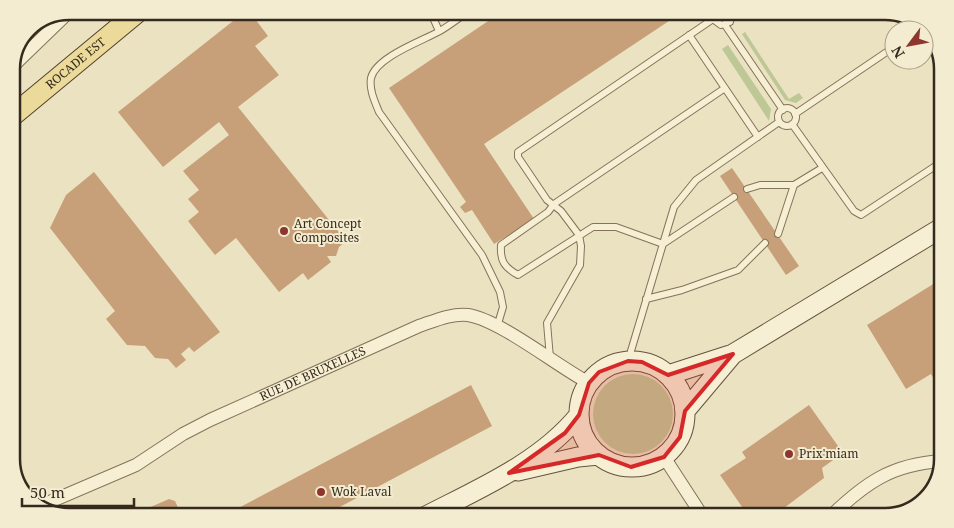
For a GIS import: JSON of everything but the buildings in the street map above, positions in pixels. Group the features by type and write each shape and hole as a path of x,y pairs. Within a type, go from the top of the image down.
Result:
{"main road":[{"name":"ROCADE EST","path":"20,111 129,20"}],"street":[{"path":"22,58 60,21"},
{"path":"668,374 733,354 934,232"},
{"name":"RUE DE BRUXELLES","path":"49,503 136,465 184,434 210,420 419,326 446,317 467,315 497,326 588,383"},
{"path":"685,411 733,354"},
{"path":"628,361 656,366 668,374 677,385 683,397 685,411 680,437 664,457 648,465 631,467 614,464 599,455 584,437 579,415 581,398 588,383 599,372 613,364 628,361"},
{"path":"441,508 509,473 565,433 579,415"},
{"path":"509,473 599,455"},
{"path":"664,457 697,508"},
{"path":"839,508 860,488 878,477 900,467 934,461"}],"lane":[{"path":"434,20 439,31"},
{"path":"456,20 391,57 375,69 371,79 372,92 379,112 482,256 500,292 503,308 497,326"},
{"path":"550,360 547,323 580,265 582,257 578,235 554,204 548,200 518,157 518,152 521,148 712,20"},
{"path":"714,20 718,24 725,25 783,110"},
{"path":"725,25 731,20"},
{"path":"689,36 758,137"},
{"path":"795,114 884,54"},
{"path":"663,244 616,227 593,227 518,274 507,268 500,259 501,244 548,212 554,204 725,88"},
{"path":"780,122 779,114 783,110 788,109 795,114"},
{"path":"792,124 795,120 795,114"},
{"path":"628,361 674,207 688,187 780,122"},
{"path":"780,122 784,125 792,124"},
{"path":"792,124 854,211 861,215 934,167"},
{"path":"747,189 760,186 794,185 822,168"},
{"path":"778,234 794,185"},
{"path":"663,244 734,197"},
{"path":"646,299 682,290 738,270 765,244"}],"highlighted area":[{"path":"733,354 685,411 680,437 664,457 631,467 599,455 509,473 565,433 579,415 589,383 599,372 628,361 642,362 668,375"}],"green space":[{"path":"745,32 789,99 799,93 803,98 796,103 785,100 742,34"},
{"path":"728,45 771,109 769,121 722,49"},
{"path":"633,374 648,377 661,386 670,399 673,414 670,429 661,442 648,451 633,454 618,451 605,442 596,429 593,414 596,399 605,386 618,377"}],"place":[{"name":"Art Concept Composites","path":"284,231"},
{"name":"Prix'miam","path":"789,454"},
{"name":"Wok Laval","path":"321,492"}]}
